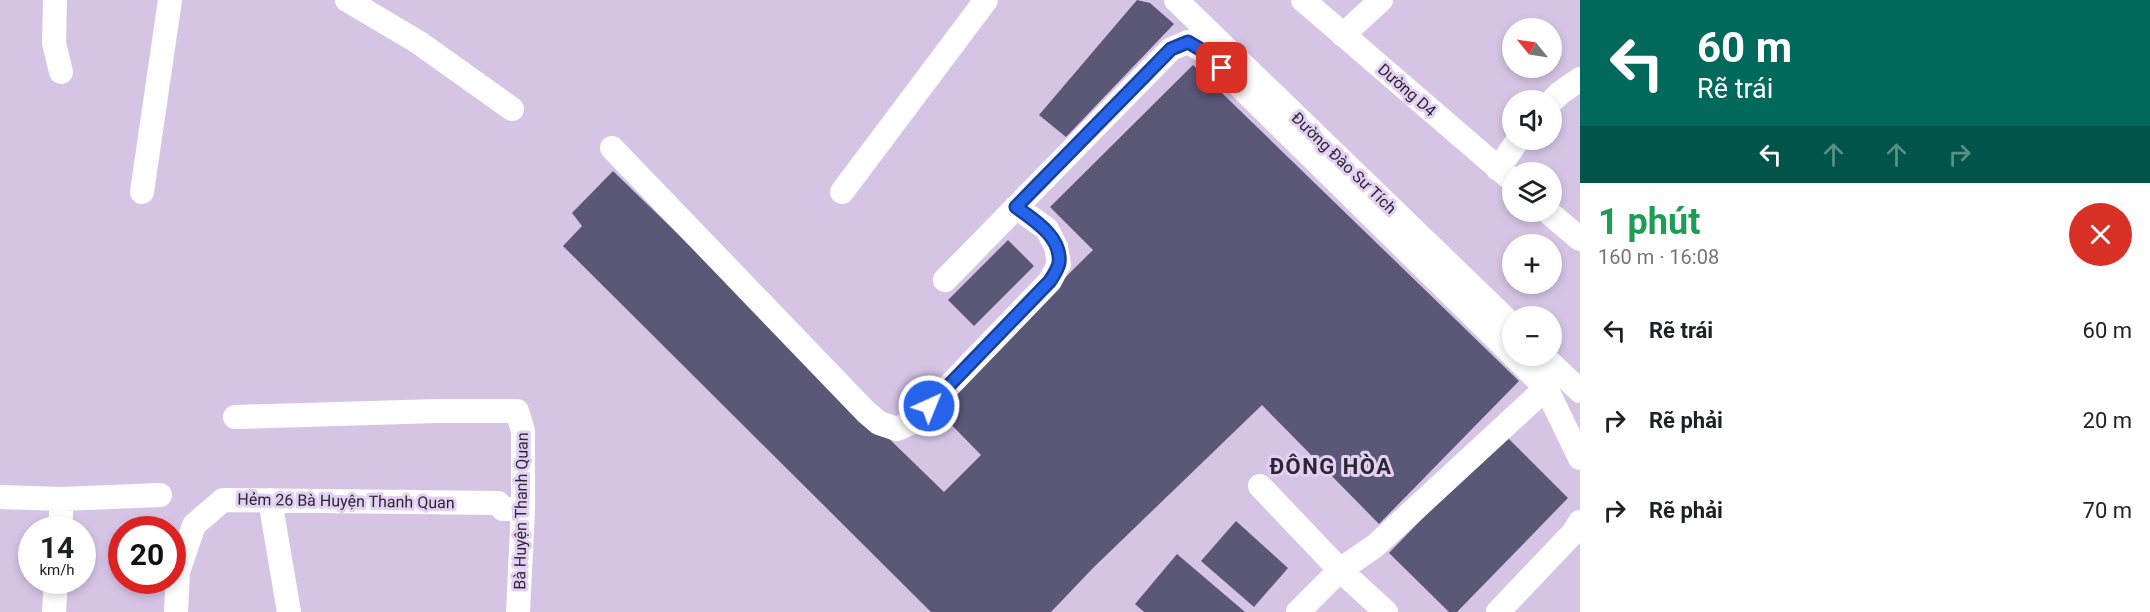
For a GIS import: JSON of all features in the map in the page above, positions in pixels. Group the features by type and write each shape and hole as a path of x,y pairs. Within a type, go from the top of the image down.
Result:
{"street":[{"path":"55,0 54,43 61,72"},
{"path":"142,192 170,0"},
{"path":"347,0 418,42 512,108"},
{"path":"842,192 986,0"},
{"name":"Đường Đào Sư Tích","path":"1176,0 1502,315"},
{"name":"Dường D4","path":"1302,0 1502,171"},
{"path":"1343,35 1382,0"},
{"path":"945,280 1171,49 1188,42 1205,52 1502,344"},
{"path":"1562,92 1580,80"},
{"path":"612,148 866,412 879,423 897,429 915,421 1050,281 1059,264 1056,247 1047,229 1016,207"},
{"path":"1560,222 1580,239"},
{"path":"1524,366 1546,388 1580,458"},
{"path":"1554,366 1580,391"},
{"path":"1298,612 1340,570 1375,546 1546,388"},
{"name":"Bà Huyện Thanh Quan","path":"235,417 517,411 523,431 513,509 518,612"},
{"path":"1260,486 1340,570 1386,612"},
{"path":"0,497 62,499 160,495"},
{"path":"61,516 62,499"},
{"name":"Hẻm 26 Bà Huyện Thanh Quan","path":"176,612 178,572 194,525 223,500 498,503 513,509"},
{"path":"270,500 289,612"},
{"path":"1498,612 1573,533 1580,522"},
{"path":"54,612 55,594"}],"building":[{"path":"1137,0 1150,3 1174,24 1066,137 1039,115"},
{"path":"1193,65 1519,381 1379,524 1262,405 1093,568 1051,612 931,612 563,246 582,226 572,213 613,171 944,492 981,455 934,407 1093,250 1050,207"},
{"path":"1008,240 1034,266 974,326 948,300"},
{"path":"1504,434 1568,498 1457,612 1449,612 1389,553"},
{"path":"1236,521 1288,568 1254,607 1201,561"},
{"path":"1177,554 1245,612 1144,612 1135,604"}],"district":[{"name":"ĐÔNG HÒA","path":"1331,466"}],"route":[{"path":"929,406 1050,281 1059,264 1056,247 1047,229 1016,207 1171,49 1188,42 1205,52 1222,68"}]}
